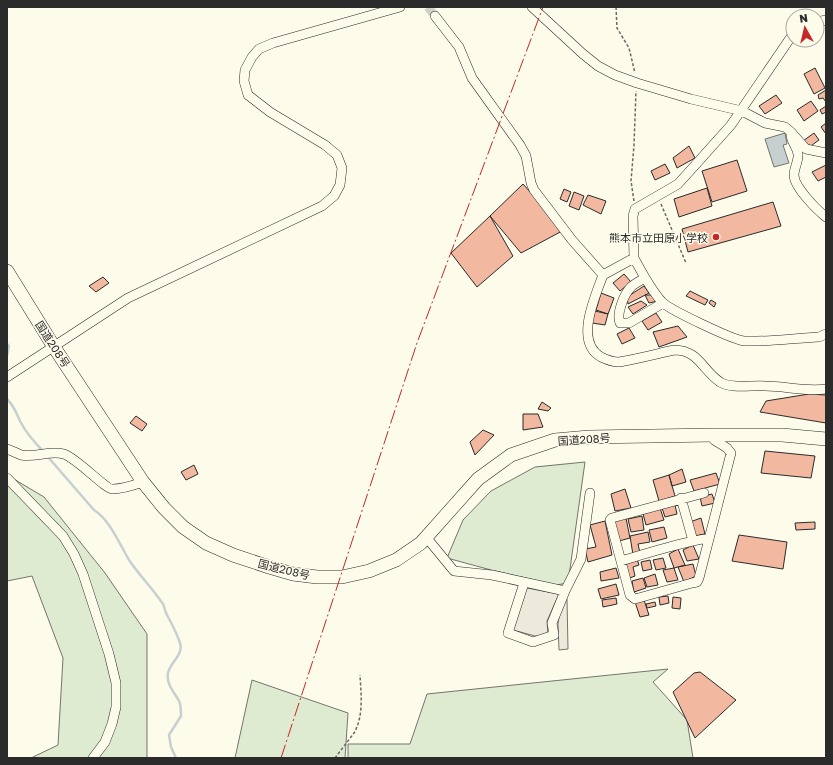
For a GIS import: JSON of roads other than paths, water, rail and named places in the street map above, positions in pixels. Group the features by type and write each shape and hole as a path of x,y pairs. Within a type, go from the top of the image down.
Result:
{"highway":[{"name":"国道208号","path":"7,271 54,347 143,482 169,513 183,527 206,543 233,555 293,574 317,577 342,577 368,572 396,560 421,543 478,479 511,455 554,440 589,437 714,435 782,435 826,439"}],"street":[{"path":"7,377 128,298 322,206 334,196 340,185 342,168 337,154 325,145 257,104 248,95 244,81 245,70 252,57 259,49 273,43 400,7"},
{"path":"532,7 583,54 598,66 615,75 636,83 742,111 765,122 785,127 806,149 826,153"},
{"path":"435,16 459,47 472,78 520,145 526,156 531,183 534,190 572,240 603,275"},
{"path":"785,44 742,111 678,184 635,209 633,216 634,258 645,278 663,303 726,336 744,341 819,336 826,334"},
{"path":"791,132 790,138 798,154 793,174 794,180 812,205 826,217"},
{"path":"634,258 603,275 588,322 588,339 591,348 597,355 607,361 618,362 674,350 681,350 688,352 695,357 720,383 752,387 764,386 815,390 826,389"},
{"path":"645,278 631,287 627,293 620,309 620,324 629,323 663,303"},
{"path":"704,492 612,518 610,520 630,595 635,599 696,582 699,578 731,453 728,448 714,440 714,435"},
{"path":"7,449 22,455 52,453 64,454 75,460 91,472 106,487 112,490 143,482"},
{"path":"7,478 63,536 74,554 83,574 109,654 116,683 116,707 112,724 105,742 93,758"},
{"path":"524,583 508,633 533,642 554,635 552,623 565,591 581,559 590,493"},
{"path":"681,498 693,541"},
{"path":"426,537 454,571 492,575 565,591"},
{"path":"620,561 693,541 706,538 709,539"}],"waterway":[{"path":"7,344 9,346 7,356"},
{"path":"7,399 22,425 44,452"},
{"path":"48,457 94,510 100,514 110,526 129,560 163,604 166,614 173,625 181,647 168,673 169,684 179,701 181,708 181,716 169,735 171,747 176,758"}],"tunnel":[{"path":"428,7 435,16"}],"place":[{"name":"熊本市立田原小学校","path":"716,237"}]}
